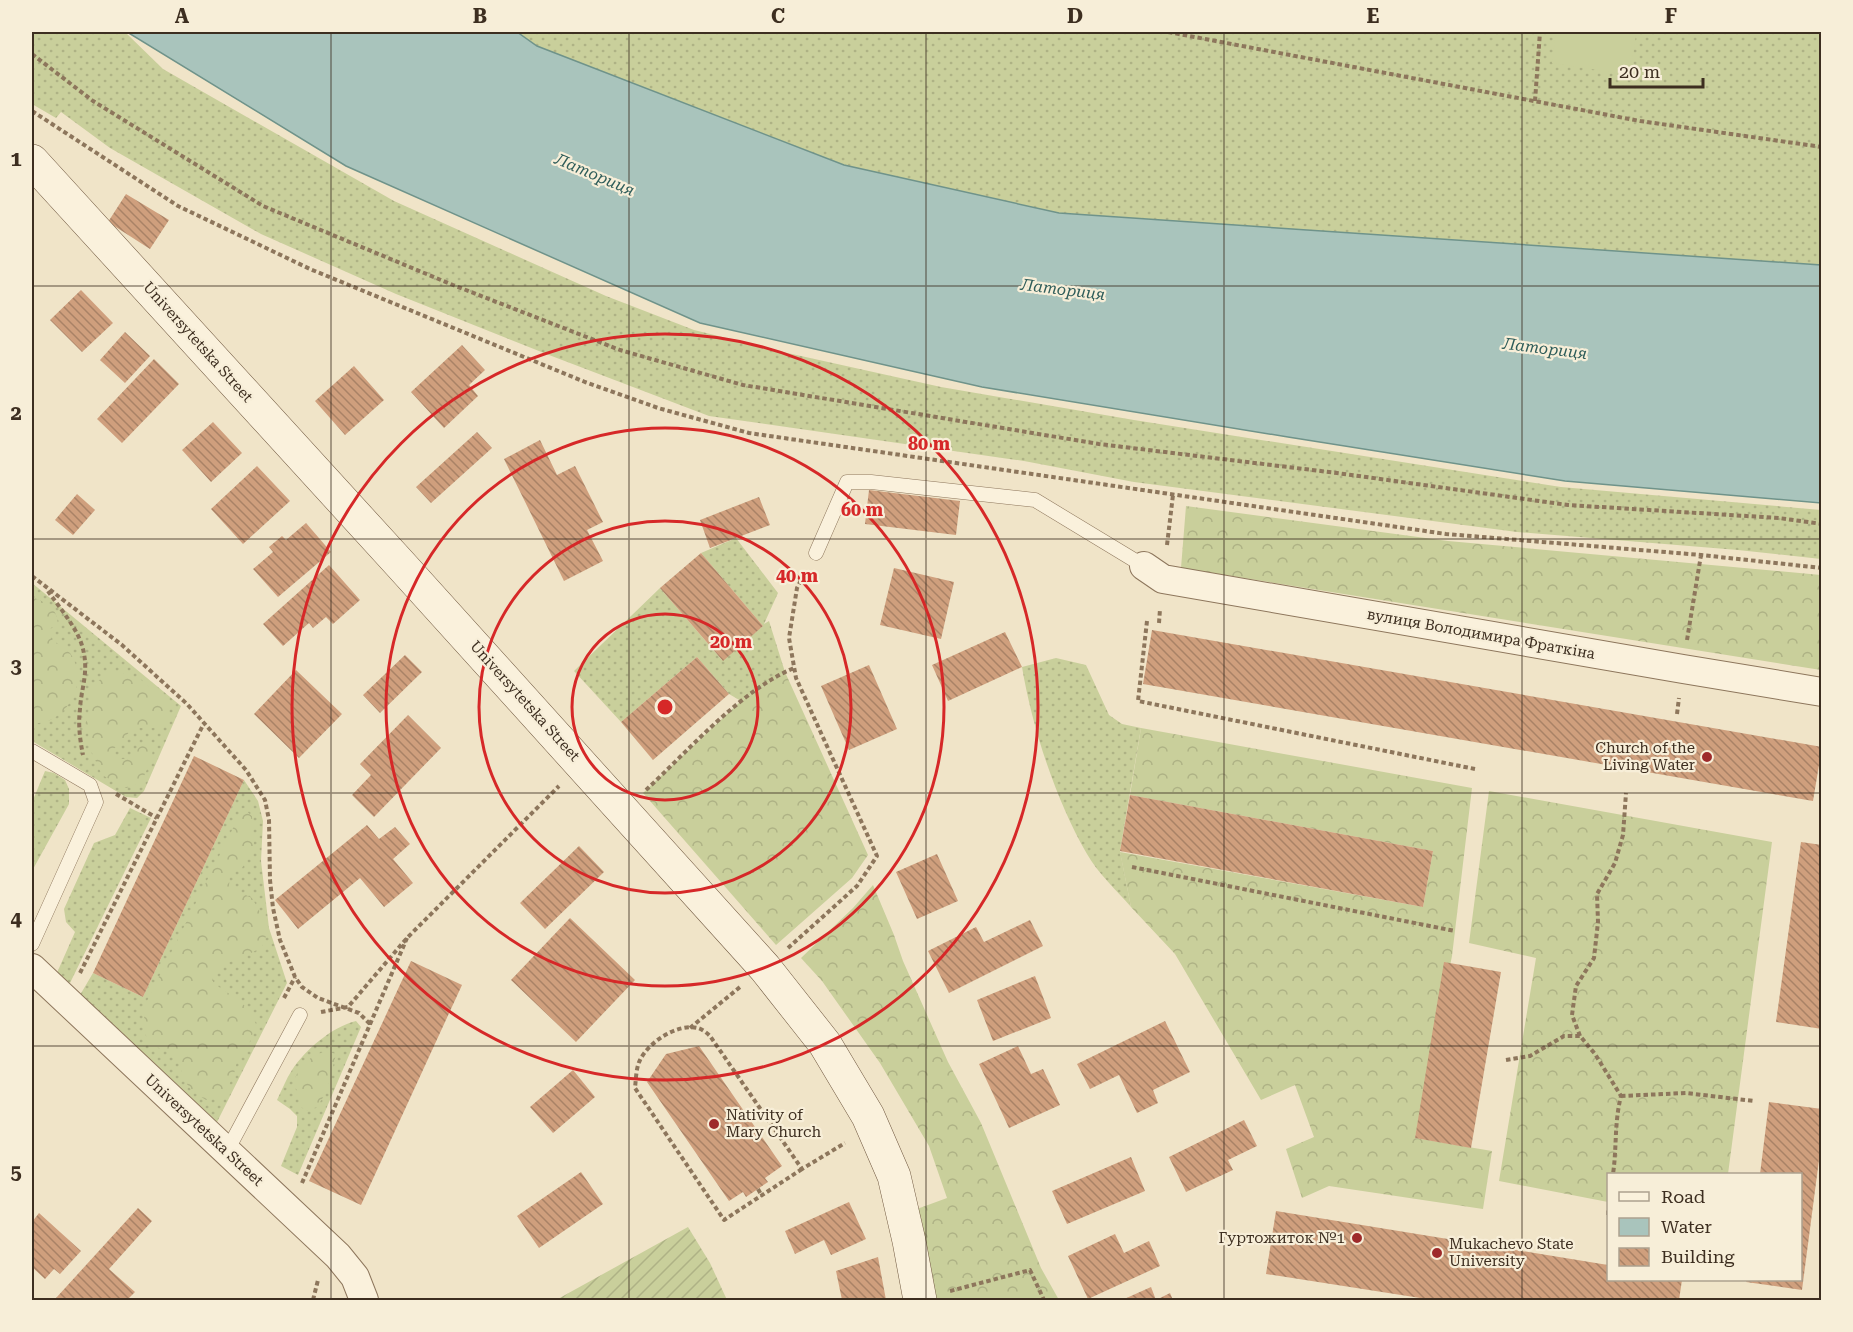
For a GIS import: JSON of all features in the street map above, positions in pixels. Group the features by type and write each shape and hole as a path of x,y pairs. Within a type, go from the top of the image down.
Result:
{"main road":[{"name":"Universytetska Street","path":"32,161 765,968 825,1044 867,1116 894,1176 920,1300"}],"street":[{"name":"вулиця Володимира Фраткіна","path":"1154,573 1821,692"},
{"name":"Universytetska Street","path":"32,968 338,1256 355,1277 364,1300"}],"lane":[{"path":"816,553 847,482 871,482 1035,500 1154,573"},
{"path":"32,751 90,785 96,802 32,944"},
{"path":"226,1151 300,1015"}],"path":[{"path":"1168,32 1640,121 1821,147"},
{"path":"1535,101 1540,32"},
{"path":"32,54 93,101 263,206 453,285 620,350 742,385 1099,444 1337,473 1568,505 1779,518 1821,524"},
{"path":"32,111 178,206 289,259 585,382 658,408 748,433 1446,534 1821,567"},
{"path":"1154,573 1173,495"},
{"path":"690,1028 765,968 856,886 877,856 796,678 789,638 796,588 816,553"},
{"path":"1683,669 1701,555"},
{"path":"32,576 122,645 187,704 246,770 266,800 273,908 280,940 295,977 302,987 318,998 359,1012 370,1024"},
{"path":"46,587 76,633 84,652 86,675 80,708 79,735 83,757"},
{"path":"1147,621 1138,700 1475,769"},
{"path":"624,811 741,701 776,675 794,668"},
{"path":"76,982 204,723"},
{"path":"300,1015 348,1007 406,938 560,785"},
{"path":"1613,1173 1616,1157 1616,1118 1621,1096 1595,1054 1580,1036 1572,1015 1576,986 1594,958 1598,922 1596,894 1615,863 1623,835 1626,793"},
{"path":"1132,867 1455,931"},
{"path":"299,1191 406,938"},
{"path":"802,1169 710,1036 700,1028 667,1034 652,1044 639,1061 635,1088 724,1220 846,1143"},
{"path":"1506,1060 1530,1056 1564,1036 1580,1036"},
{"path":"1621,1096 1686,1093 1754,1101"},
{"path":"758,1189 762,1196"},
{"path":"920,1300 1030,1270 1044,1300"}],"green space":[{"path":"32,32 125,32 163,69 394,201 606,296 694,330 941,387 1134,420 1561,487 1821,510 1821,559 1517,532 1134,482 1024,461 709,416 396,294 261,234 110,148 61,112 56,118 32,104"},
{"path":"517,32 1821,32 1821,265 1059,213 844,165 537,46"},
{"path":"1556,32 1613,32 1636,35 1630,75 1552,63"},
{"path":"1186,506 1448,541 1821,575 1821,670 1181,568"},
{"path":"736,538 778,593 764,624 769,621 785,672 741,701 729,694 697,657 621,722 574,671 660,588 722,660 763,626 701,553"},
{"path":"32,583 181,706 144,791 137,798 126,797 32,741"},
{"path":"32,597 53,609 58,624 49,629 51,639 70,653 75,662 77,681 72,700 59,715 48,721 32,724"},
{"path":"1056,658 1086,665 1109,715 1122,724 1141,728 1120,851 1131,907 1087,854 1065,811 1039,739 1022,667"},
{"path":"111,669 140,679 170,704 167,722 153,728 133,728 112,751 116,759 127,759 146,741 153,743 152,758 141,783 126,788 102,775 92,753 86,722 91,701 90,689"},
{"path":"785,672 868,855 852,878 776,945 643,793 741,701"},
{"path":"1141,728 1472,788 1452,956 1415,1138 1492,1151 1483,1209 1329,1186 1302,1198 1286,1149 1314,1137 1295,1085 1261,1100 1175,954 1131,907 1120,852 1423,907 1433,851 1130,795"},
{"path":"45,771 54,773 65,780 69,789 69,804 32,871 32,800"},
{"path":"244,780 258,801 263,821 261,861 269,928 287,983 217,1122 80,995 93,973 143,997"},
{"path":"1489,791 1772,842 1728,1173 1607,1173 1607,1202 1499,1181 1536,958 1469,943"},
{"path":"130,808 151,818 70,983 56,975 75,932 66,922 64,909 94,843 115,835"},
{"path":"243,808 252,816 254,847 242,868 230,871 229,887 252,898 269,928 262,947 242,958 226,963 213,972 213,982 242,1003 256,1024 248,1047 238,1057 234,1074 224,1096 206,1100 192,1091 182,1077 181,1063 171,1051 161,1049 149,1041 144,1028 146,1003"},
{"path":"873,885 903,961 948,1062 981,1123 1041,1268 1059,1300 936,1300 917,1209 947,1198 929,1146 880,1063 822,981 801,958 853,908"},
{"path":"356,1021 361,1027 298,1175 281,1166 297,1127 297,1116 277,1100 290,1073 305,1054 338,1028"},
{"path":"326,1051 336,1054 327,1091 317,1107 306,1111 299,1105 300,1094 293,1085 295,1078 305,1063"},
{"path":"688,1227 710,1263 727,1300 556,1300"}],"water":[{"name":"Латориця","path":"127,32 517,32 537,46 844,165 1059,213 1821,265 1821,503 1565,481 1288,437 982,387 700,323 346,166"}],"building":[{"path":"126,194 169,220 150,249 108,222"},
{"path":"81,290 113,323 82,352 50,320"},
{"path":"125,332 150,356 125,383 100,360"},
{"path":"462,345 485,370 469,385 478,396 444,428 411,392"},
{"path":"154,359 179,384 122,443 97,419"},
{"path":"354,366 384,400 345,435 315,401"},
{"path":"213,422 242,453 211,482 182,450"},
{"path":"477,432 492,448 431,503 416,487"},
{"path":"540,440 557,475 575,466 603,522 587,530 603,561 564,581 504,459"},
{"path":"257,466 290,501 243,544 211,509"},
{"path":"869,490 960,501 956,535 865,524"},
{"path":"77,494 95,510 73,535 55,520"},
{"path":"759,497 770,525 710,548 700,520"},
{"path":"306,523 331,552 278,597 253,569 273,552 269,547 282,536 286,540"},
{"path":"701,553 763,626 723,661 660,588"},
{"path":"329,565 360,600 333,624 326,617 313,628 309,623 283,646 263,624"},
{"path":"894,568 954,582 941,639 880,625"},
{"path":"1152,630 1822,747 1813,801 1143,684"},
{"path":"1005,632 1022,667 948,701 932,665"},
{"path":"405,655 422,672 380,713 363,695"},
{"path":"697,657 729,694 653,760 621,722"},
{"path":"869,665 897,729 849,750 821,686"},
{"path":"296,670 342,714 299,758 254,714"},
{"path":"408,715 441,748 374,817 352,795 371,775 360,764"},
{"path":"194,756 244,780 143,997 93,973"},
{"path":"1130,795 1433,851 1423,907 1120,851"},
{"path":"367,825 379,839 395,827 410,844 393,859 413,883 384,907 360,878 298,929 275,900"},
{"path":"1801,842 1822,845 1822,1029 1776,1022"},
{"path":"579,846 604,872 545,929 520,903"},
{"path":"937,854 958,901 917,919 896,872"},
{"path":"570,918 635,980 576,1042 511,980"},
{"path":"1030,920 1043,946 949,993 928,951 976,927 984,942"},
{"path":"411,961 462,985 361,1205 309,1181"},
{"path":"1444,962 1501,972 1471,1148 1415,1138"},
{"path":"1035,976 1051,1018 993,1041 977,1000"},
{"path":"1165,1021 1190,1072 1153,1090 1158,1103 1137,1113 1119,1075 1090,1089 1077,1064"},
{"name":"Nativity of Mary Church","path":"699,1046 782,1166 765,1178 768,1182 746,1197 743,1192 729,1201 647,1082 666,1054"},
{"path":"1018,1046 1031,1074 1043,1069 1060,1105 1009,1128 979,1064"},
{"path":"573,1070 595,1097 553,1133 530,1107"},
{"path":"1769,1102 1822,1109 1822,1137 1802,1290 1746,1282 1802,1281 1802,1173 1760,1173"},
{"path":"1244,1120 1257,1146 1228,1160 1233,1170 1186,1192 1169,1157"},
{"path":"1131,1157 1145,1191 1067,1224 1052,1191"},
{"path":"581,1172 603,1204 539,1248 517,1216"},
{"path":"849,1202 866,1239 831,1255 824,1240 795,1254 785,1231"},
{"path":"138,1208 152,1221 109,1269 135,1292 127,1300 59,1300 56,1298"},
{"name":"Гуртожиток №1","path":"1276,1211 1607,1265 1607,1281 1682,1281 1679,1300 1433,1300 1266,1274"},
{"path":"39,1213 81,1251 60,1274 54,1269 45,1279 32,1267 32,1222"},
{"path":"1115,1234 1124,1253 1149,1241 1160,1266 1088,1299 1068,1256"},
{"path":"878,1257 886,1300 842,1300 836,1271"},
{"path":"1151,1287 1156,1300 1122,1300"},
{"path":"1170,1293 1173,1300 1156,1300"}],"place":[{"name":"Church of the Living Water","path":"1707,757"},
{"name":"Nativity of Mary Church","path":"714,1124"},
{"name":"Гуртожиток №1","path":"1357,1238"},
{"name":"Mukachevo State University","path":"1437,1253"}]}
